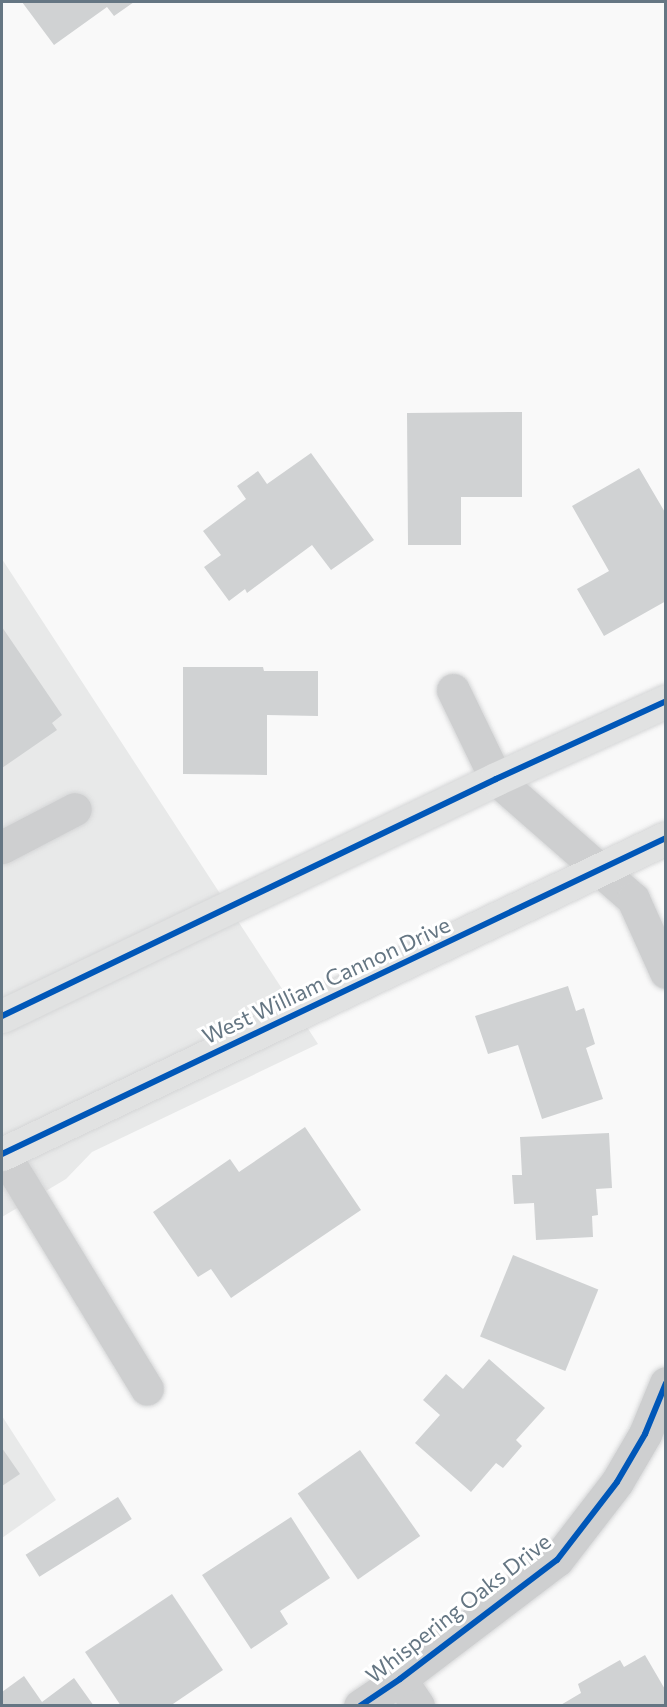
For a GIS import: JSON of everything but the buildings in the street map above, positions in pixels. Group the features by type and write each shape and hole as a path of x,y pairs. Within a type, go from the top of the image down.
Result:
{"main road":[{"path":"2,1016 496,778 666,701"},
{"name":"West William Cannon Drive","path":"2,1154 666,838"}],"street":[{"path":"453,690 496,778 633,898 666,972"},
{"path":"2,847 75,809"},
{"path":"2,1154 147,1389"},
{"name":"Whispering Oaks Drive","path":"360,1706 400,1679 557,1560 617,1482 645,1434 666,1383"},
{"path":"400,1679 418,1706"}],"shaded area":[{"path":"2,559 318,1044 92,1152 66,1179 2,1217"},
{"path":"2,1416 56,1500 2,1538"}],"cycle path":[{"path":"2,1016 496,779 666,701"},
{"path":"2,1154 666,838"},
{"path":"360,1706 400,1679 557,1560 617,1482 645,1434 666,1383"}]}
